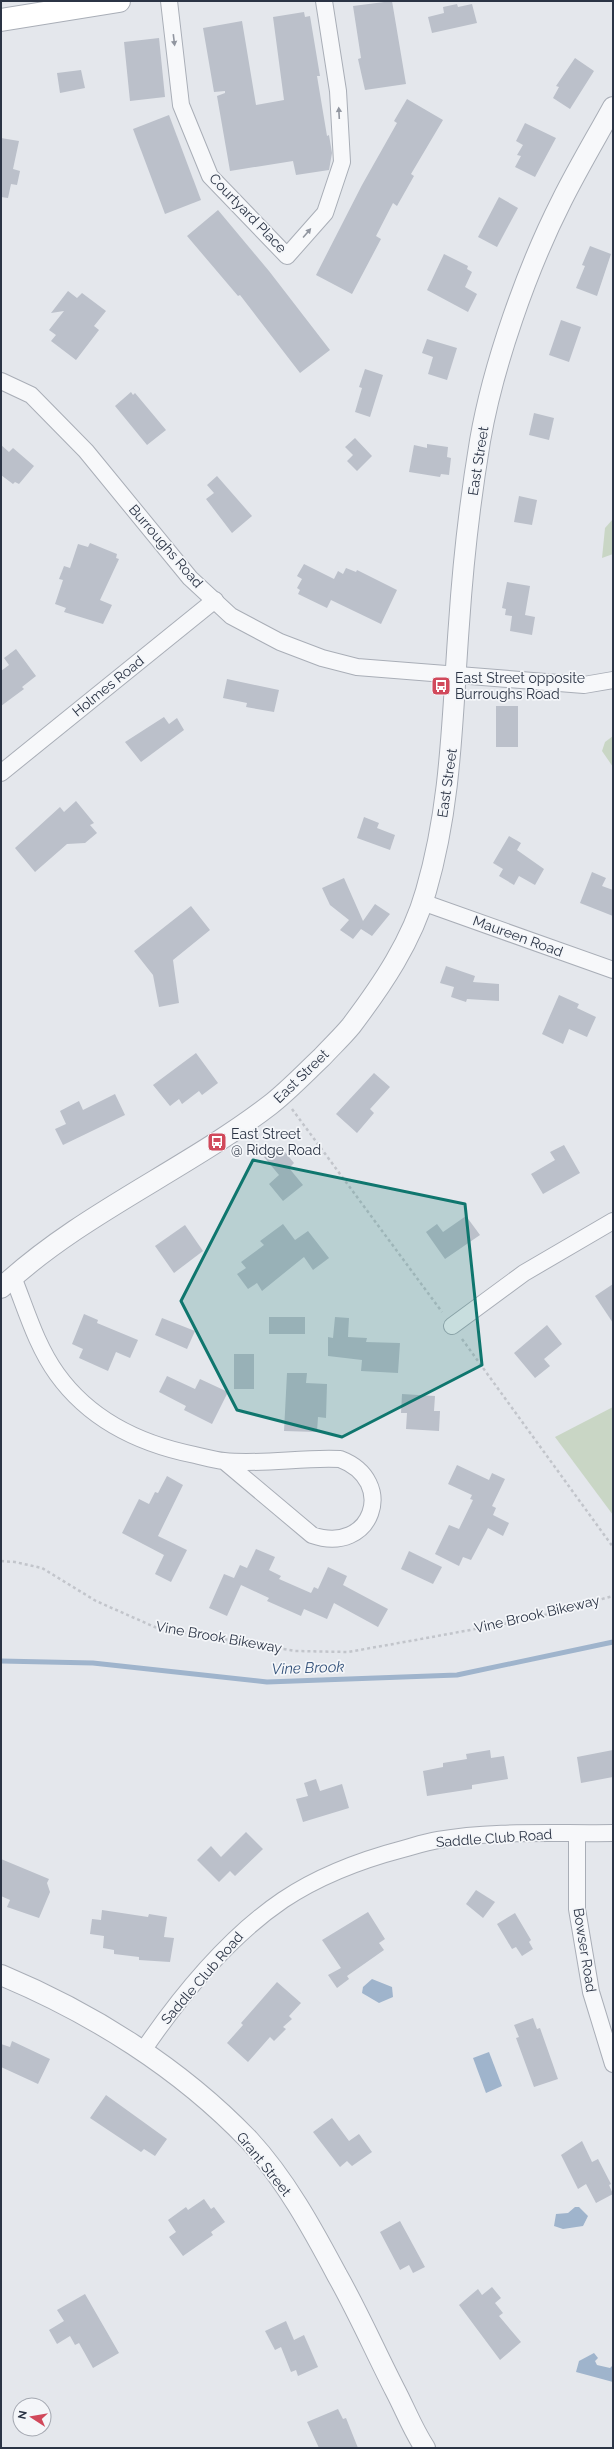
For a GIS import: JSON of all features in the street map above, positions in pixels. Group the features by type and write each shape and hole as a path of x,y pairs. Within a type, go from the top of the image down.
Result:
{"main road":[{"path":"1,20 119,1"}],"street":[{"name":"Courtyard Place","path":"169,1 181,105 210,176 288,256 325,213 342,162 338,91 324,1"},
{"name":"East Street","path":"7,1283 28,1263 94,1218 194,1158 272,1104 348,1030 386,978 408,938 422,902 446,800 452,754 456,674 471,504 480,439 492,386 523,292 561,202 613,107"},
{"name":"Burroughs Road","path":"1,381 31,395 86,451 190,578 231,616 280,642 322,658 357,667 381,670 456,674 584,685 613,680"},
{"name":"Holmes Road","path":"1,773 215,600"},
{"name":"Maureen Road","path":"422,902 613,970"},
{"path":"452,1326 524,1273 613,1221"},
{"path":"7,1283 35,1332 56,1374 74,1395 97,1416 122,1431 146,1442 170,1450 224,1461 340,1459 353,1464 364,1473 370,1485 373,1499 370,1513 363,1526 352,1534 339,1539 325,1540 312,1535 224,1461"},
{"name":"Saddle Club Road","path":"142,2052 164,2020 247,1928 284,1899 326,1876 373,1857 438,1840 510,1834 613,1834"},
{"name":"Bowser Road","path":"577,1834 577,1909 591,1992 613,2064"},
{"name":"Grant Street","path":"1,1976 34,1989 97,2021 203,2095 249,2141 273,2170 306,2218 338,2276 424,2447"}],"path":[{"name":"Vine Brook Bikeway","path":"1,1561 15,1562 42,1568 96,1601 156,1628 295,1651 348,1652 395,1644 530,1619 613,1596"}],"highlighted area":[{"path":"253,1160 465,1204 482,1365 342,1437 237,1410 181,1301"}],"green space":[{"path":"613,519 613,554 602,558 605,528"},
{"path":"613,736 613,767 602,751 605,742"},
{"path":"613,1407 613,1515 555,1437"}],"water":[{"path":"372,1979 392,1987 393,1997 379,2003 362,1993 363,1987"},
{"path":"489,2052 502,2086 486,2093 473,2058"},
{"path":"575,2207 579,2207 588,2216 583,2226 563,2229 554,2226 556,2214 568,2213"},
{"path":"594,2353 598,2358 595,2361 597,2365 610,2368 613,2365 613,2382 576,2372 579,2361"}],"building":[{"path":"392,1 406,84 365,90 358,59 361,58 353,6"},
{"path":"457,4 458,7 472,4 477,23 432,33 428,17 444,13 443,7"},
{"path":"304,12 305,17 310,16 320,76 317,76 327,136 329,135 332,153 329,170 296,175 293,161 230,171 217,96 225,93 225,91 214,92 203,28 242,21 256,105 284,100 273,17"},
{"path":"159,38 165,97 130,101 124,42"},
{"path":"575,58 594,71 570,109 553,98 559,87 556,86"},
{"path":"81,70 85,88 60,93 57,73"},
{"path":"407,99 443,120 411,174 414,176 397,206 393,203 376,236 381,239 352,294 316,275 362,185 397,123 394,121"},
{"path":"169,115 201,200 165,214 133,129"},
{"path":"525,123 556,138 535,177 515,167 521,156 517,155 523,145 516,141"},
{"path":"1,138 19,141 13,169 20,171 17,185 11,184 8,198 1,197"},
{"path":"499,197 518,208 497,247 478,237"},
{"path":"218,210 269,271 330,350 300,373 240,295 238,296 187,236"},
{"path":"590,246 611,254 597,296 576,288 585,266 582,265"},
{"path":"444,254 468,266 467,269 472,272 465,287 477,294 468,312 427,290"},
{"path":"68,291 77,298 82,293 106,311 94,326 99,330 76,360 51,341 56,335 49,330 64,311 51,313"},
{"path":"561,320 581,327 569,362 549,355"},
{"path":"427,339 457,348 447,380 428,374 433,357 422,353"},
{"path":"365,369 383,375 370,417 355,412 362,388 359,387"},
{"path":"131,392 133,395 135,393 166,430 147,445 115,406"},
{"path":"534,413 554,418 549,440 529,435"},
{"path":"355,438 372,456 357,471 347,461 353,455 345,447"},
{"path":"427,444 448,447 447,457 451,458 449,475 441,474 440,477 409,472 414,445 427,448"},
{"path":"1,445 9,452 13,448 34,466 19,484 15,482 13,484 1,475"},
{"path":"217,476 252,516 232,533 206,499 214,493 207,485"},
{"path":"519,496 537,500 532,525 514,522"},
{"path":"90,543 117,554 116,558 119,559 100,600 112,605 103,624 64,612 66,608 55,604 63,580 59,579 64,566 70,568 78,544 88,547"},
{"path":"304,564 334,579 338,571 343,574 346,568 356,572 357,570 397,590 381,624 331,600 327,608 298,594 300,590 297,588 302,579 297,576"},
{"path":"507,582 530,586 525,615 535,617 532,635 510,631 512,616 505,615 506,609 502,608"},
{"path":"16,649 36,676 22,687 24,689 1,706 1,671 9,665 4,658"},
{"path":"227,679 279,690 274,712 246,707 247,703 223,698"},
{"path":"496,706 518,706 518,747 496,747"},
{"path":"164,717 169,724 177,718 184,730 141,762 125,742"},
{"path":"76,801 94,823 90,825 97,833 85,843 67,844 35,872 15,848 60,807 64,812"},
{"path":"364,817 379,823 377,828 395,835 390,850 357,838"},
{"path":"509,836 521,843 517,850 544,869 535,885 519,876 514,885 499,876 503,869 493,863"},
{"path":"592,872 606,878 602,886 613,890 613,916 580,903"},
{"path":"344,878 363,921 375,904 390,914 372,936 361,929 353,939 340,930 349,920 330,905 322,888"},
{"path":"191,906 210,930 173,960 179,1003 159,1007 153,975 134,951"},
{"path":"446,966 475,976 473,982 499,984 499,1001 467,999 466,1002 451,997 454,987 440,983"},
{"path":"559,995 579,1004 577,1008 596,1017 587,1037 569,1029 563,1044 542,1034"},
{"path":"196,1053 218,1083 202,1095 199,1091 182,1104 179,1099 170,1106 153,1085"},
{"path":"374,1073 390,1087 370,1109 374,1113 357,1133 336,1114"},
{"path":"115,1094 125,1115 63,1145 55,1129 66,1124 60,1111 79,1101 83,1110"},
{"path":"279,1145 294,1163 289,1168 303,1185 283,1201 269,1184 279,1175 264,1157"},
{"path":"564,1145 580,1173 543,1194 531,1174 555,1160 550,1152"},
{"path":"466,1216 480,1235 445,1259 426,1232 437,1224 443,1232"},
{"path":"283,1224 295,1240 308,1231 329,1258 313,1270 304,1257 262,1291 257,1283 248,1289 237,1274 246,1268 241,1262 264,1245 260,1241"},
{"path":"185,1225 203,1251 174,1273 155,1246"},
{"path":"613,1284 613,1323 595,1296"},
{"path":"84,1314 98,1320 97,1323 138,1340 130,1358 116,1352 108,1371 79,1358 83,1349 72,1344"},
{"path":"269,1317 305,1317 305,1334 269,1334"},
{"path":"335,1317 349,1318 348,1337 367,1338 366,1342 400,1343 398,1373 361,1371 362,1360 328,1356 328,1337 333,1338"},
{"path":"162,1318 195,1331 187,1349 155,1335"},
{"path":"547,1325 562,1344 544,1359 550,1366 535,1378 514,1353"},
{"path":"234,1354 254,1354 254,1389 234,1389"},
{"path":"287,1373 307,1373 306,1383 327,1384 326,1418 318,1417 317,1432 284,1431"},
{"path":"167,1376 195,1389 200,1379 228,1392 212,1424 184,1410 186,1406 159,1392"},
{"path":"402,1394 435,1396 434,1411 440,1411 439,1431 406,1429 407,1413 401,1413"},
{"path":"457,1465 489,1480 492,1473 505,1479 492,1506 496,1508 493,1515 509,1523 503,1536 488,1528 471,1560 463,1557 459,1566 435,1554 449,1525 459,1529 473,1500 470,1499 472,1495 448,1484"},
{"path":"167,1476 183,1485 158,1536 187,1550 171,1582 155,1574 164,1555 122,1533 139,1499 149,1504 155,1492 158,1493"},
{"path":"256,1549 275,1557 269,1570 281,1576 279,1579 311,1593 314,1587 318,1589 328,1567 347,1576 343,1585 388,1609 378,1627 334,1603 327,1619 304,1609 301,1616 267,1601 269,1598 241,1585 227,1616 209,1608 224,1574 234,1578 240,1565 247,1568"},
{"path":"409,1551 442,1567 433,1584 401,1569"},
{"path":"490,1750 491,1758 504,1756 508,1779 472,1785 472,1789 427,1796 423,1771 443,1767 443,1763 467,1759 466,1754"},
{"path":"613,1750 613,1777 581,1783 577,1757"},
{"path":"316,1779 320,1791 342,1784 349,1808 303,1822 296,1799 308,1796 304,1783"},
{"path":"246,1832 263,1849 235,1876 230,1871 219,1882 197,1860 211,1846 221,1857"},
{"path":"1,1859 49,1879 47,1883 50,1892 39,1918 7,1907 10,1900 1,1896"},
{"path":"476,1890 495,1902 483,1918 466,1904"},
{"path":"102,1910 148,1917 149,1914 167,1917 164,1937 174,1938 170,1962 139,1960 139,1957 114,1954 114,1950 103,1948 104,1936 90,1934 92,1919 101,1920"},
{"path":"368,1912 385,1939 379,1943 384,1950 347,1976 349,1979 337,1988 328,1975 341,1968 322,1940"},
{"path":"515,1913 531,1940 529,1942 533,1949 522,1956 516,1947 512,1949 497,1924"},
{"path":"277,1982 301,2003 289,2016 292,2019 283,2027 286,2029 274,2041 270,2037 248,2062 227,2043 243,2025 241,2023"},
{"path":"533,2018 537,2029 540,2028 558,2079 534,2087 516,2038 519,2037 514,2025"},
{"path":"12,2041 50,2059 38,2084 1,2067 1,2044 10,2047"},
{"path":"106,2095 167,2139 155,2156 144,2149 141,2152 90,2118"},
{"path":"332,2118 349,2141 359,2134 372,2152 352,2166 347,2161 340,2167 313,2132"},
{"path":"582,2141 592,2162 598,2159 611,2184 609,2185 613,2194 596,2203 586,2184 578,2189 561,2155"},
{"path":"204,2199 211,2209 214,2207 225,2222 211,2232 213,2235 183,2256 169,2237 176,2232 168,2220 186,2207 188,2210"},
{"path":"400,2221 425,2267 413,2273 409,2265 400,2270 380,2232"},
{"path":"492,2287 501,2298 495,2303 503,2313 499,2316 521,2342 500,2360 459,2305 478,2289 482,2295"},
{"path":"85,2294 119,2353 93,2368 79,2343 75,2345 70,2336 57,2344 49,2330 64,2321 57,2310"},
{"path":"286,2321 294,2340 304,2335 318,2367 298,2376 296,2370 291,2372 281,2347 275,2350 265,2331"},
{"path":"338,2409 343,2419 346,2418 358,2448 319,2448 307,2422"}],"waterway":[{"name":"Vine Brook","path":"1,1661 93,1663 267,1682 457,1675 613,1642"}],"place":[{"name":"East Street opposite Burroughs Road","path":"441,686"},
{"name":"East Street @ Ridge Road","path":"217,1142"}]}
